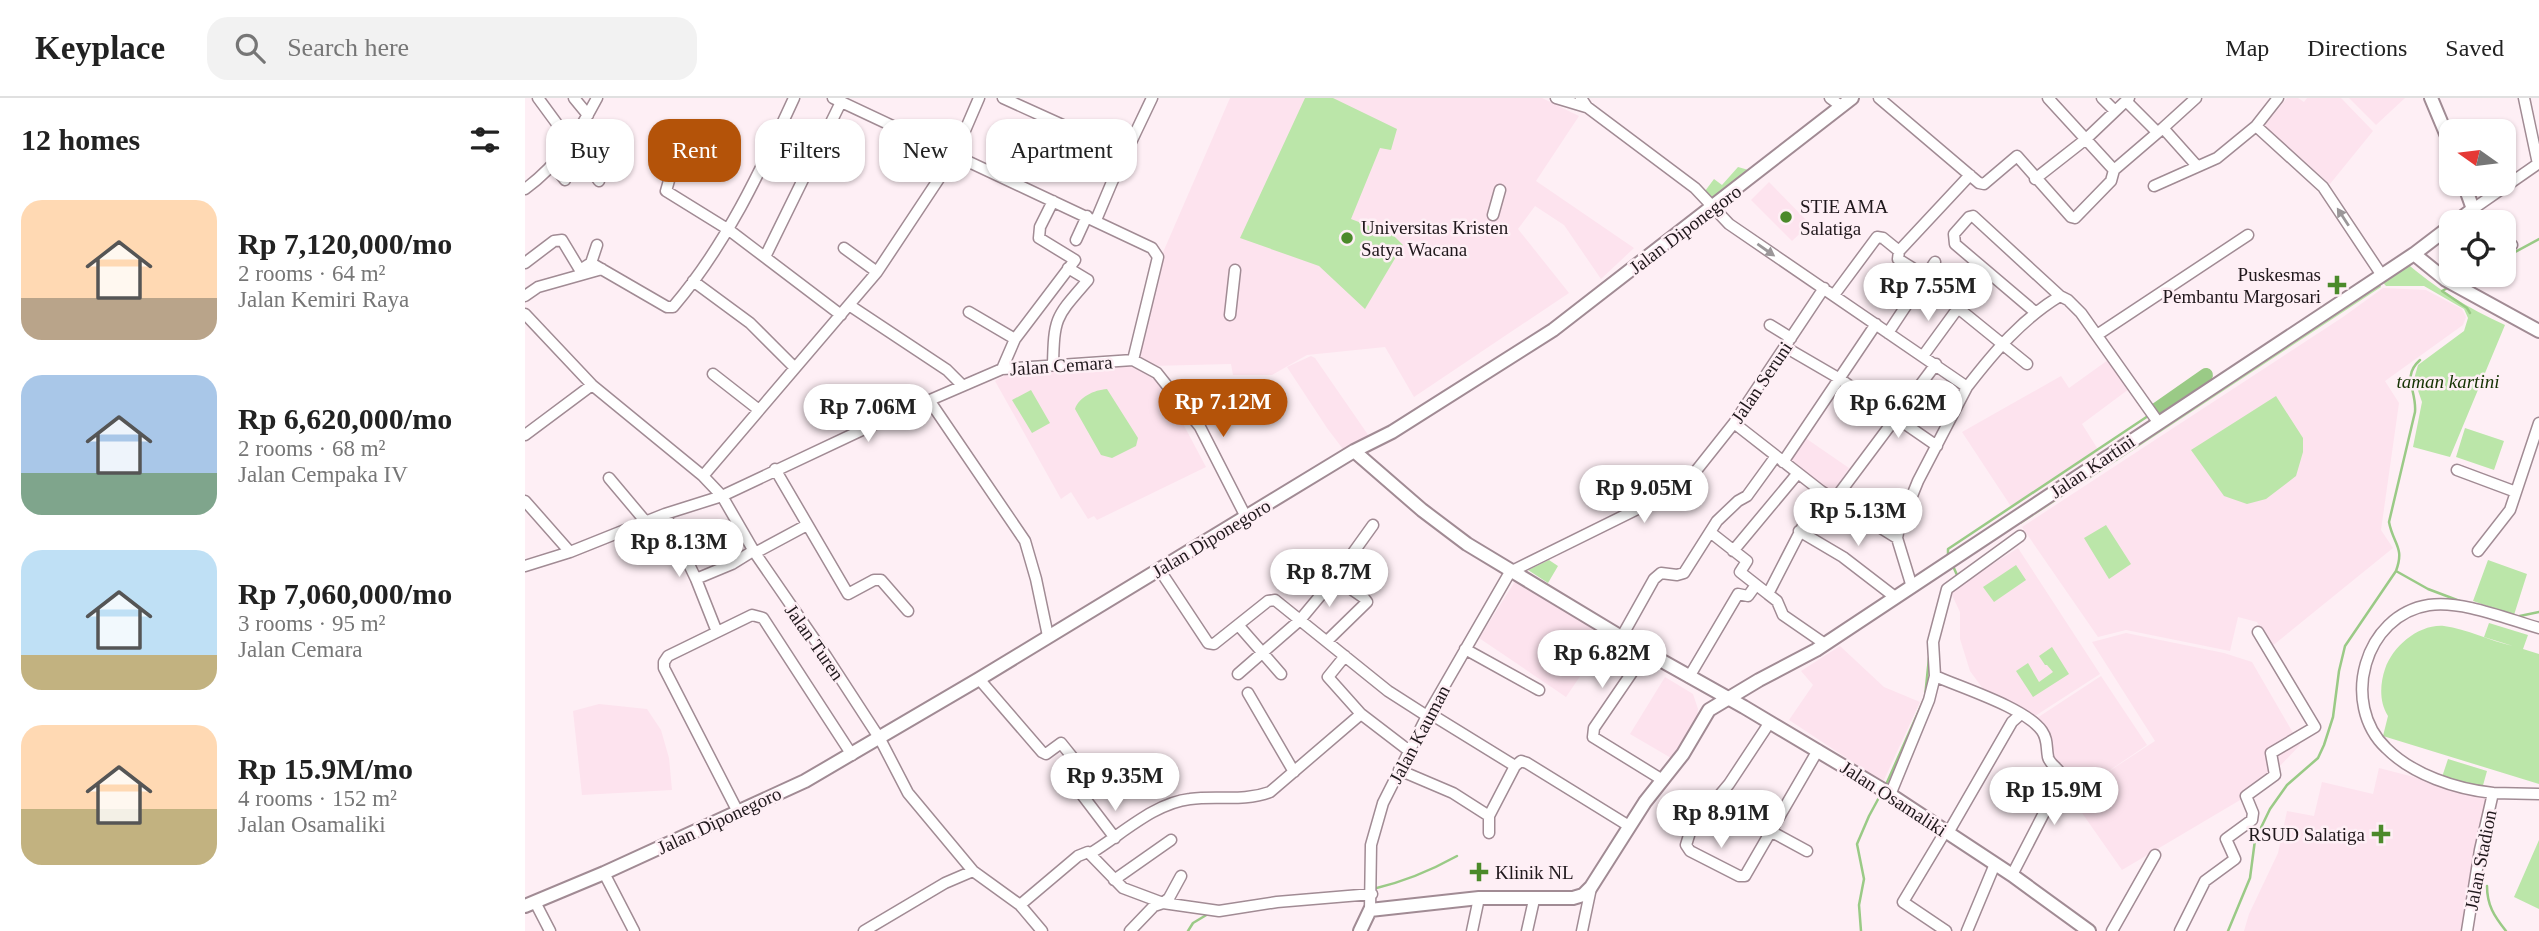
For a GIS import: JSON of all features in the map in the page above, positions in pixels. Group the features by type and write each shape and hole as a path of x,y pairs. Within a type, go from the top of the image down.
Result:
{"main road":[{"name":"Jalan Diponegoro","path":"530,904 805,781 979,680 1354,451 1392,432 1553,330 1712,208 1836,102 1852,98"},
{"path":"2431,98 2440,119"},
{"path":"2468,196 2473,209"},
{"name":"Jalan Kartini","path":"1591,887 1661,779 1683,754 1709,710 1825,644 2439,235"},
{"path":"2414,254 2439,271"},
{"path":"2459,287 2539,331"},
{"name":"Jalan Osamaliki","path":"1354,451 1422,510 1467,544 1621,638 1770,722 1886,792 2012,875 2089,931"},
{"path":"1360,931 1370,910 1479,898 1573,898 1583,895 1591,887"}],"street":[{"path":"538,98 554,119"},
{"path":"574,98 588,116"},
{"path":"586,119 597,98"},
{"path":"591,263 667,307 673,307 729,230 757,179 794,98"},
{"path":"970,119 979,98"},
{"path":"1003,98 1049,119"},
{"path":"1076,240 1112,182 1152,98"},
{"path":"1556,98 1584,103 1695,188 1729,224 1967,387"},
{"path":"1879,98 1979,183 1984,184 2016,156 2026,164 2035,179 2064,212 2075,218 2111,181 2114,170 2196,98"},
{"path":"2048,98 2114,170"},
{"path":"2102,98 2115,111"},
{"path":"765,257 836,99 879,120"},
{"path":"2154,186 2217,158 2256,126 2275,99"},
{"path":"2473,209 2539,164 2526,99"},
{"path":"2035,179 2086,139 2128,100 2197,166"},
{"path":"2256,126 2323,187 2381,274"},
{"path":"972,164 1152,248 1158,257 1133,360 1157,373 1200,427 1246,517"},
{"path":"525,189 546,171"},
{"path":"1915,293 1907,285 1914,270 1898,258 1899,251 1970,175"},
{"path":"669,182 666,191 729,230 841,315"},
{"path":"703,476 877,272 937,182"},
{"path":"1493,215 1500,190"},
{"path":"1002,369 1015,339 1075,259 1039,238 1039,227 1053,201"},
{"path":"2035,312 1955,244 1954,234 1969,216 1973,216 2060,296 2072,303 2158,422"},
{"path":"2097,335 2248,235"},
{"path":"1834,295 1877,237 1883,238 1899,251"},
{"path":"525,263 557,240 562,240 580,270 591,263 597,245"},
{"path":"844,248 877,272"},
{"path":"1888,333 1935,262"},
{"path":"1053,365 1056,321 1088,280 1068,268"},
{"path":"525,296 538,286 602,269"},
{"path":"1230,315 1235,270"},
{"path":"693,281 750,323 795,368"},
{"path":"1922,282 2027,364"},
{"name":"Jalan Seruni","path":"1510,572 1674,493 1693,478 1734,424 1824,288"},
{"path":"1912,587 1897,538 1918,481 1967,387 2003,344 2035,312 2060,296"},
{"path":"849,305 947,370 962,385"},
{"path":"1923,356 1958,308"},
{"path":"969,312 1015,339"},
{"name":"Jalan Turen","path":"525,314 592,385 703,476 722,496 754,552 880,739 908,793 973,871 1020,905 1042,931"},
{"path":"1621,638 1654,579 1661,573 1684,573 1725,512 1747,496 1779,459 1840,379 1876,324"},
{"path":"1770,326 1788,343 1937,446"},
{"name":"Jalan Cemara","path":"525,566 570,552 665,514 722,496 775,469 1002,369 1133,360"},
{"path":"1835,499 1936,364"},
{"path":"713,374 759,410"},
{"path":"525,434 592,385"},
{"path":"929,400 1025,541 1048,636"},
{"path":"2478,551 2509,510 2539,423"},
{"path":"1734,424 1821,491 1897,538"},
{"path":"775,469 848,594 874,580 880,580 908,611"},
{"path":"2457,470 2516,492"},
{"path":"1733,551 1798,473"},
{"path":"608,478 646,522"},
{"path":"1767,594 1821,491"},
{"path":"525,501 570,552"},
{"path":"665,514 696,579 717,632"},
{"path":"696,579 732,564 807,525"},
{"path":"1238,674 1300,620 1335,578 1373,525"},
{"path":"1799,531 1843,557 1895,597"},
{"path":"1710,532 1747,561 1740,572 1777,601 1783,615 1825,644"},
{"path":"1886,792 1926,708 1935,676 1933,642 1947,589 2020,536"},
{"path":"1159,569 1208,643 1214,645 1272,600 1277,601 1388,691 1515,766"},
{"name":"Jalan Kauman","path":"1370,910 1372,837 1383,803 1408,750 1510,572"},
{"path":"1327,641 1367,602 1335,578"},
{"path":"1689,677 1738,594 1748,596 1756,585"},
{"path":"2493,793 2442,781 2422,773 2399,760 2385,748 2374,734 2362,704 2361,689 2367,659 2378,638 2396,619 2418,607 2458,606 2539,628"},
{"path":"738,812 664,668 668,656 752,615 763,618 852,755"},
{"path":"1239,626 1281,674"},
{"path":"2181,931 2205,881 2235,859 2226,839 2252,820 2253,815 2246,796 2275,775 2271,752 2315,727 2258,632"},
{"path":"1465,649 1539,691"},
{"path":"1646,652 1594,728 1593,737 1661,779"},
{"path":"1345,656 1328,677 1361,714 1408,750"},
{"path":"1935,676 2032,719 2048,743 2048,757 2060,770 2062,778 2012,875"},
{"path":"979,680 1042,752 1046,754 1061,743 1094,784 1083,796 1115,838"},
{"path":"1248,694 1294,772"},
{"path":"1946,931 1903,902 2012,722 2021,713"},
{"path":"1020,905 1078,856 1091,853 1150,814 1171,804 1189,799 1252,799 1270,792 1361,714"},
{"path":"1770,722 1729,784 1691,829 1686,845 1690,851 1739,876 1745,876 1818,750"},
{"path":"1489,833 1489,816 1519,762 1527,763 1629,826"},
{"path":"1399,770 1453,793 1489,816"},
{"name":"Jalan Stadion","path":"2467,931 2480,849 2493,793 2539,794"},
{"path":"1772,832 1807,851"},
{"path":"1114,880 1171,840"},
{"path":"1091,853 1123,888 1163,903 1214,910 1372,890"},
{"path":"2112,931 2155,855"},
{"path":"1967,931 1995,864"},
{"path":"864,931 945,883 973,871"},
{"path":"604,873 634,931"},
{"path":"1130,931 1154,906 1163,903 1181,876"},
{"path":"1582,931 1591,887"},
{"path":"1472,931 1479,898"},
{"path":"1527,931 1534,900"},
{"path":"530,904 550,931"}],"shaded area":[{"name":"Universitas Kristen Satya Wacana","path":"1230,98 1542,98 1579,116 1536,181 1634,248 1601,279 1564,225 1535,206 1518,229 1569,293 1414,397 1385,347 1307,355 1272,375 1233,375 1231,364 1150,366 1137,357 1161,257"},
{"path":"2287,98 2298,98 2304,102 2307,98 2341,98 2373,131 2330,184 2264,126"},
{"path":"2349,98 2405,98 2376,125"},
{"name":"STIE AMA Salatiga","path":"1769,182 1810,224 1792,241 1751,200"},
{"path":"2383,288 2426,290 2462,309 2466,317 2463,325 2385,381 2399,403 2381,530 2393,548 2271,647 2257,622 2238,617 2230,651 2126,630 2098,637 2022,527"},
{"path":"1311,356 1373,442 1349,457 1287,367"},
{"path":"2108,360 2129,389 2082,424 2099,451 2012,508 1962,432 2061,376 2069,388"},
{"path":"1132,366 1162,384 1206,467 1097,520 1094,516 1088,519 1071,492 1061,499 995,381 1007,374"},
{"path":"1804,437 1849,468 1831,495 1786,464"},
{"path":"2018,548 2100,674 2029,720 1997,708 1970,671 1960,639 1960,612 1950,591"},
{"path":"1516,580 1608,635 1566,697 1479,638"},
{"path":"2126,633 2224,653 2252,662 2300,745 2257,790 2122,870 2082,813 2074,795 2077,792 2031,722 2101,676 2147,745 2088,785 2155,741 2092,642"},
{"path":"1840,646 1884,687 1920,702 1883,782 1789,720 1813,685 1801,671"},
{"path":"1665,677 1693,694 1698,709 1697,718 1671,758 1630,734"},
{"path":"599,704 647,709 661,730 669,758 672,790 582,795 573,711"},
{"name":"RSUD Salatiga","path":"2379,768 2487,796 2460,931 2244,931 2249,914 2278,853 2287,811 2314,816 2322,782 2373,794"}],"green space":[{"path":"1305,98 1333,98 1397,129 1391,150 1380,148 1351,219 1393,235 1403,245 1365,309 1319,266 1240,238"},
{"path":"1738,167 1752,171 1713,202 1705,191 1714,179 1722,185"},
{"name":"taman kartini","path":"2404,261 2452,297 2505,325 2450,457 2413,447 2422,402 2414,379 2418,365 2464,331 2468,318 2464,309 2424,286 2386,286 2378,277"},
{"path":"2378,279 2381,287 2021,524 2019,519"},
{"path":"1107,389 1138,438 1136,446 1112,458 1101,455 1075,409 1088,395"},
{"path":"1031,390 1050,423 1032,433 1012,400"},
{"path":"2276,396 2303,438 2303,452 2296,476 2266,499 2247,504 2224,496 2191,450"},
{"path":"2465,428 2504,441 2494,470 2456,457"},
{"path":"2106,525 2131,564 2109,579 2084,538"},
{"path":"1549,560 1558,566 1548,583 1528,570"},
{"path":"2488,560 2527,574 2514,615 2473,601"},
{"path":"2016,565 2026,580 1994,602 1983,587"},
{"path":"2489,623 2528,635 2523,649 2539,654 2539,784 2383,736 2388,716 2382,699 2382,681 2394,652 2408,638 2435,626 2461,630 2513,646 2484,637"},
{"path":"2052,647 2069,674 2033,697 2016,671 2028,663 2039,682 2053,672 2039,656"},
{"path":"2448,759 2487,771 2482,789 2442,777"},
{"path":"2539,840 2539,909 2514,897"}],"waterway":[{"path":"2516,251 2539,239"},
{"path":"2449,287 2442,291 2470,313"},
{"path":"2228,931 2250,878 2255,840 2270,809 2287,785 2318,758 2324,745 2333,717 2345,646 2396,571 2399,551 2389,522 2415,412 2411,372 2420,360"},
{"path":"2153,412 2206,375"},
{"path":"1948,557 1948,549 2151,414"},
{"path":"1953,566 1957,575 1955,579"},
{"path":"2396,571 2428,589 2465,603"},
{"path":"2515,617 2539,612"},
{"path":"1885,787 1925,697 1929,658"},
{"path":"1861,931 1859,905 1864,879 1857,844 1882,792"},
{"path":"1373,889 1416,876 1457,856"},
{"path":"2487,886 2492,910 2506,931"},
{"path":"1188,931 1193,923 1208,914"}],"place":[{"name":"STIE AMA Salatiga","path":"1786,217"},
{"name":"Universitas Kristen Satya Wacana","path":"1347,238"},
{"name":"Puskesmas Pembantu Margosari","path":"2337,285"},
{"name":"RSUD Salatiga","path":"2381,834"},
{"name":"Klinik NL","path":"1479,872"}]}
